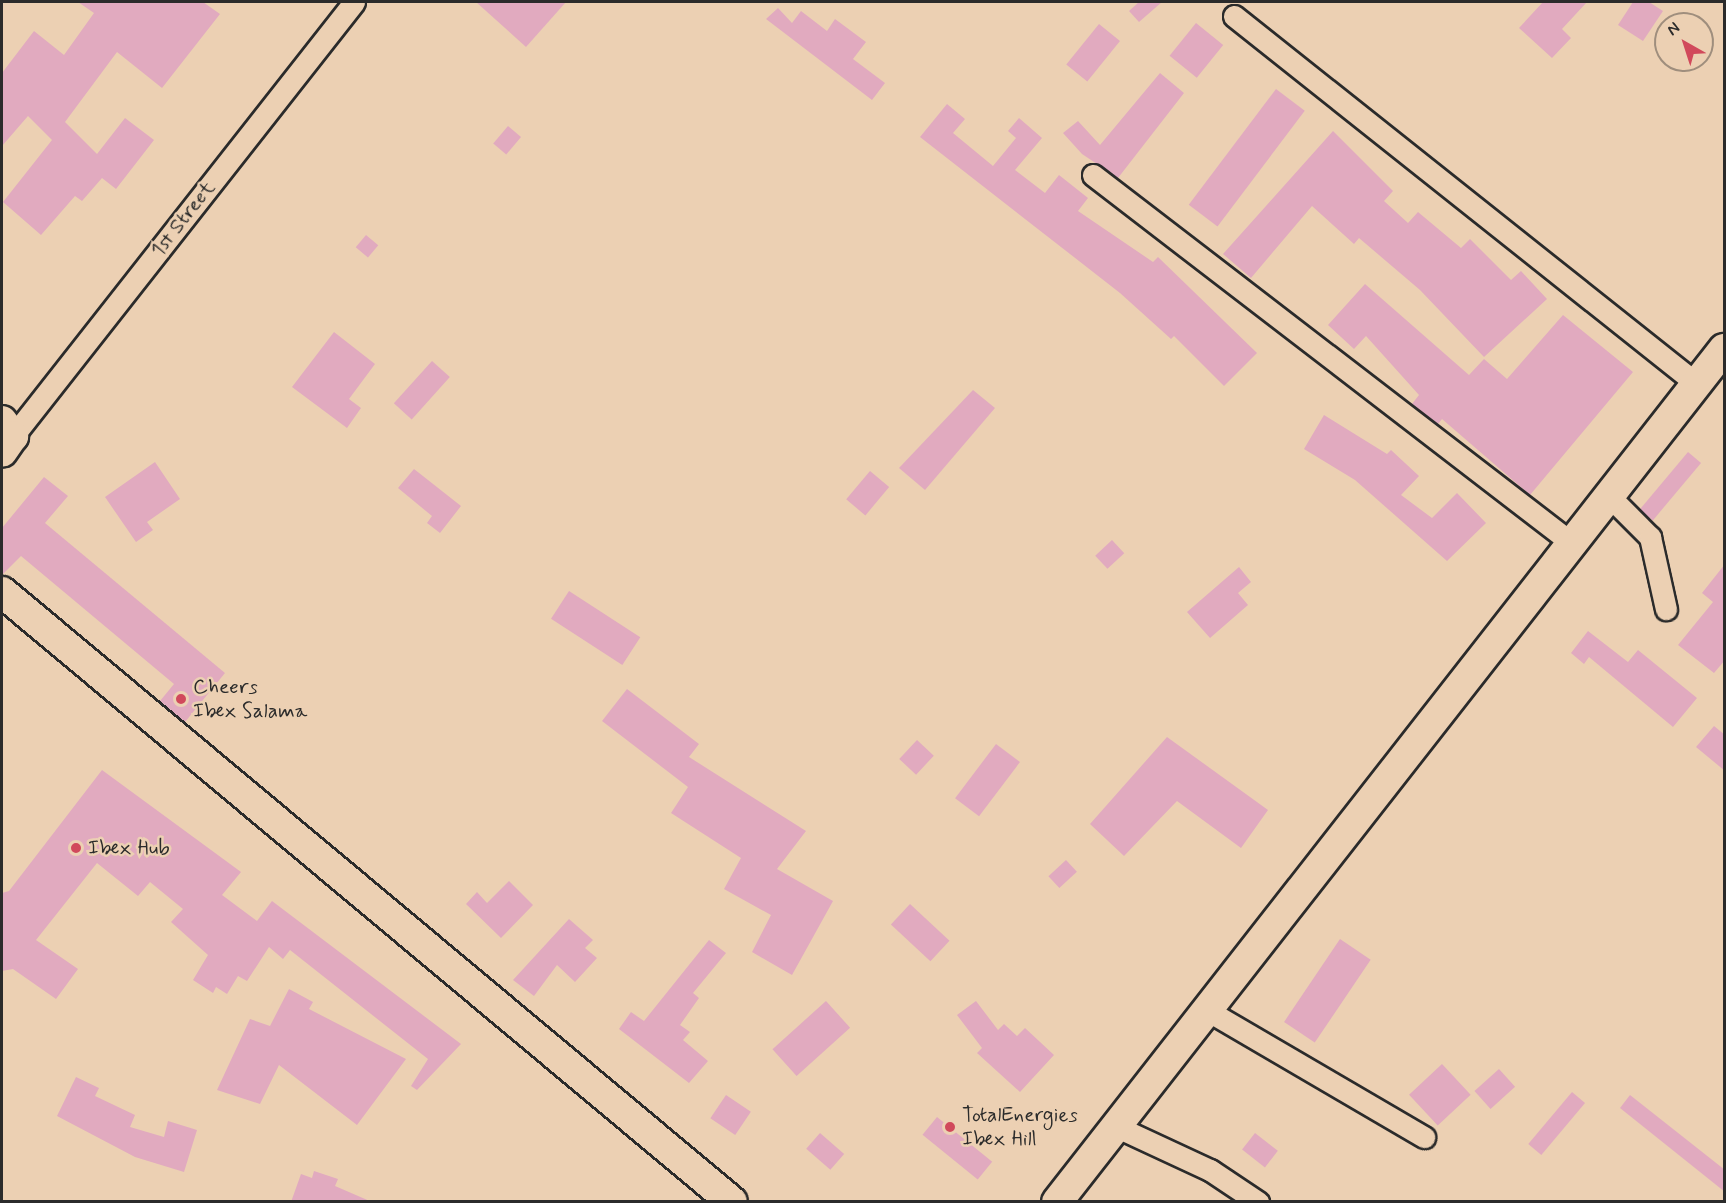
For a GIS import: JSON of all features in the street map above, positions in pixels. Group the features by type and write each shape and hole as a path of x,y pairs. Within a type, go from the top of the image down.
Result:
{"main road":[{"path":"1057,1202 1205,1009 1725,349"},
{"path":"2,592 732,1202"}],"street":[{"name":"1st Street","path":"5,436 354,2"},
{"path":"1234,16 1697,384"},
{"path":"1093,175 1573,544"},
{"path":"1610,497 1650,537 1666,609"},
{"path":"1205,1009 1424,1137"},
{"path":"1115,1126 1210,1170 1258,1202"}],"building":[{"path":"78,2 203,2 220,14 162,88 117,52 65,122 97,154 125,118 154,140 116,189 102,178 82,201 75,196 41,235 3,202 52,140 28,116 2,146 2,73 34,31 64,55 94,13"},
{"path":"476,2 566,2 526,47"},
{"path":"1139,2 1162,2 1139,22 1129,11"},
{"path":"1543,2 1587,2 1562,29 1571,38 1552,58 1519,28"},
{"path":"1633,2 1649,2 1663,11 1654,12 1654,24 1643,41 1618,25"},
{"path":"778,8 792,23 801,11 827,31 835,19 866,42 853,59 885,83 872,100 766,19"},
{"path":"1196,23 1223,45 1197,78 1170,56"},
{"path":"1099,24 1120,41 1087,81 1066,64"},
{"path":"1160,73 1184,93 1118,178 1082,154 1063,133 1078,121 1100,145"},
{"path":"1276,89 1305,111 1217,226 1189,205"},
{"path":"947,104 965,119 953,133 993,166 1016,138 1008,131 1019,118 1042,138 1015,170 1045,193 1059,175 1088,198 1078,211 1153,262 1158,257 1257,353 1224,386 1174,336 1171,339 1120,293 920,137"},
{"path":"508,126 521,137 506,155 493,144"},
{"path":"1333,131 1393,191 1384,201 1408,223 1418,212 1461,248 1470,239 1511,280 1521,271 1547,299 1484,357 1420,290 1359,238 1354,244 1312,206 1251,278 1223,254"},
{"path":"366,235 378,245 368,258 356,247"},
{"path":"1365,284 1469,375 1484,359 1507,379 1563,315 1633,372 1530,495 1442,419 1438,424 1412,404 1419,395 1366,336 1354,349 1328,325"},
{"path":"334,332 375,364 349,399 361,408 347,428 292,387"},
{"path":"432,361 450,377 412,419 394,403"},
{"path":"973,390 995,408 925,490 899,468"},
{"path":"1324,415 1387,454 1391,450 1419,476 1401,495 1432,518 1457,493 1486,523 1447,561 1355,480 1304,449"},
{"path":"1688,452 1701,463 1653,520 1640,509"},
{"path":"155,462 180,499 147,522 153,530 136,542 105,497"},
{"path":"414,469 461,506 440,533 427,523 432,516 398,488"},
{"path":"870,471 889,487 865,515 846,499"},
{"path":"44,477 68,496 45,523 225,673 185,722 160,701 174,684 21,556 2,575 2,528"},
{"path":"1112,540 1124,553 1107,569 1095,556"},
{"path":"1725,564 1725,660 1714,673 1678,645 1713,602 1702,593"},
{"path":"1239,567 1251,582 1238,593 1248,605 1210,638 1187,612"},
{"path":"569,591 640,637 622,665 551,619"},
{"path":"1588,631 1628,662 1638,650 1697,698 1673,727 1589,657 1584,664 1571,653"},
{"path":"627,689 699,744 689,757 806,831 777,869 833,901 792,975 752,952 771,915 724,889 741,858 671,813 688,787 602,721"},
{"path":"1714,726 1725,735 1725,771 1696,747"},
{"path":"1167,737 1268,810 1241,848 1177,801 1124,856 1090,824"},
{"path":"917,740 934,756 916,775 899,759"},
{"path":"996,744 1020,762 979,816 955,798"},
{"path":"102,770 241,872 222,895 257,921 272,901 461,1044 417,1090 411,1086 428,1059 290,950 283,959 269,947 247,981 238,976 227,994 216,987 213,993 193,980 208,955 171,922 183,909 150,882 138,896 97,863 36,940 78,969 56,999 13,969 2,971 2,893 9,891"},
{"path":"1066,860 1077,872 1059,888 1048,876"},
{"path":"509,881 533,905 501,938 466,904 477,892 487,903"},
{"path":"910,904 949,941 930,961 891,924"},
{"path":"569,919 593,940 585,948 597,958 575,982 557,965 534,996 513,980"},
{"path":"1340,939 1371,960 1315,1043 1284,1022"},
{"path":"709,940 726,953 693,993 699,998 680,1025 690,1032 683,1040 708,1061 689,1083 619,1029 631,1012 644,1021"},
{"path":"289,989 313,1002 309,1009 406,1059 357,1125 279,1065 260,1104 217,1090 250,1019 270,1026"},
{"path":"826,1001 850,1028 797,1076 772,1049"},
{"path":"976,1001 998,1030 1004,1024 1017,1036 1025,1028 1054,1055 1020,1092 977,1053 982,1048 957,1015"},
{"path":"1442,1064 1471,1095 1438,1125 1409,1095"},
{"path":"1499,1069 1515,1087 1491,1109 1474,1091"},
{"path":"76,1077 99,1088 95,1096 135,1115 130,1127 164,1137 168,1121 197,1130 184,1172 135,1157 57,1116"},
{"path":"1572,1092 1585,1103 1541,1155 1528,1144"},
{"path":"726,1095 751,1112 735,1135 710,1118"},
{"path":"1630,1095 1725,1170 1725,1192 1620,1108"},
{"path":"937,1117 992,1162 978,1180 923,1135"},
{"path":"820,1133 844,1154 830,1170 806,1149"},
{"path":"1255,1133 1278,1151 1265,1167 1242,1150"},
{"path":"314,1171 338,1179 335,1186 372,1202 291,1202 301,1174 312,1178"}],"place":[{"name":"Cheers Ibex Salama","path":"181,699"},
{"name":"Ibex Hub","path":"76,848"},
{"name":"TotalEnergies Ibex Hill","path":"950,1127"}]}
